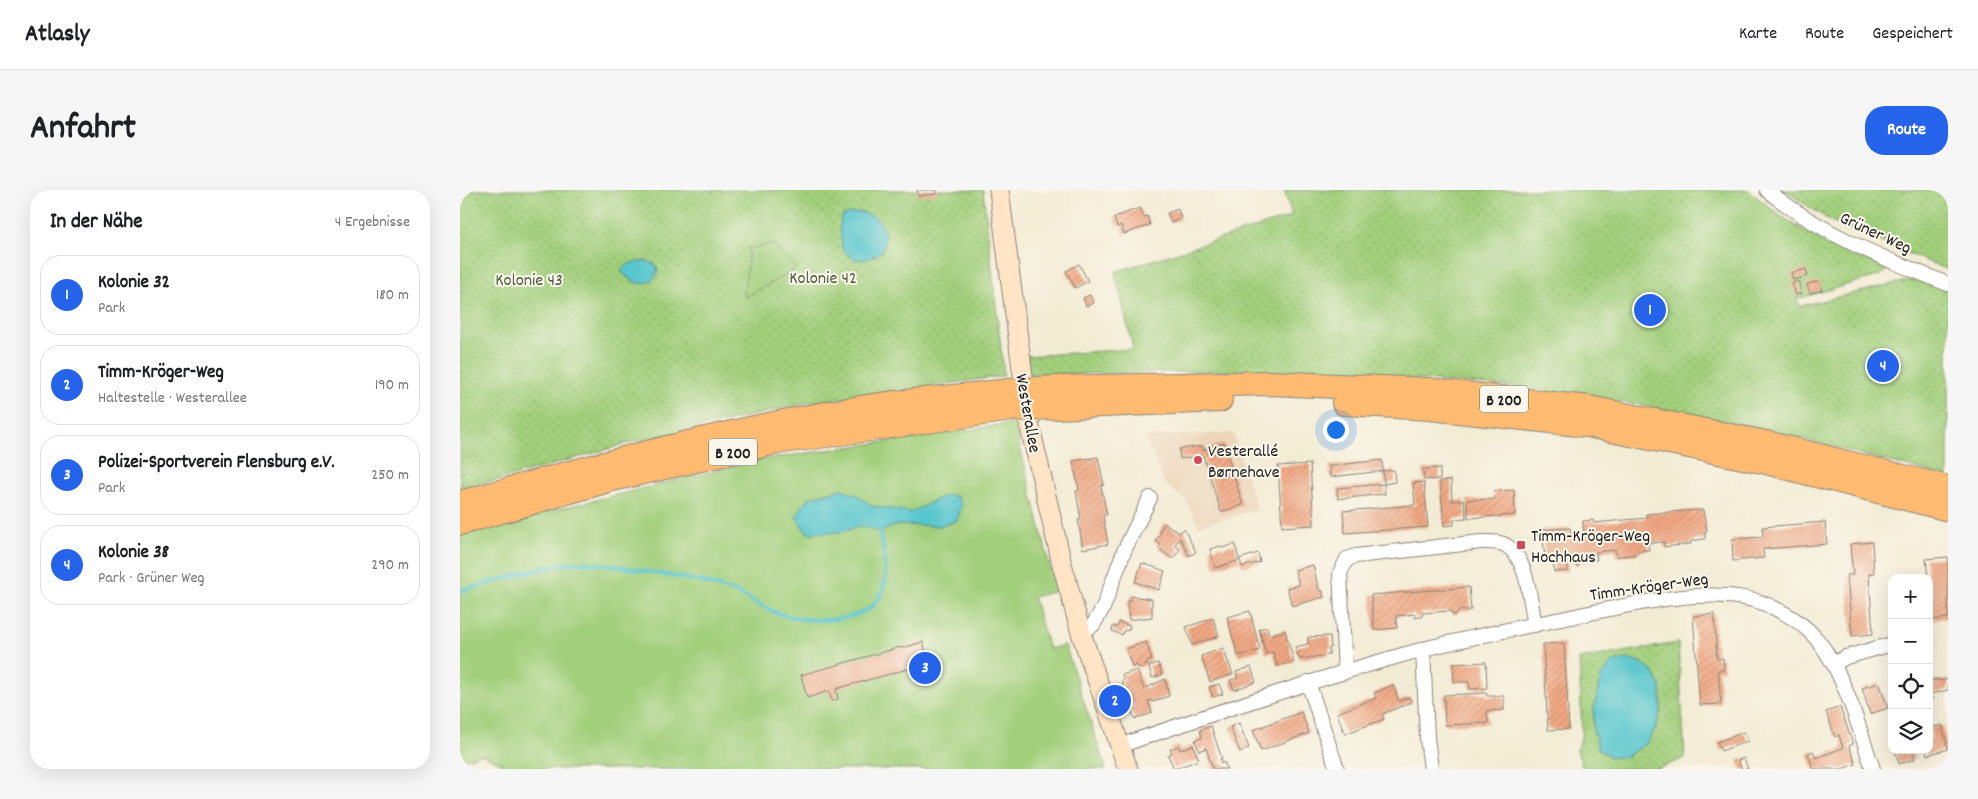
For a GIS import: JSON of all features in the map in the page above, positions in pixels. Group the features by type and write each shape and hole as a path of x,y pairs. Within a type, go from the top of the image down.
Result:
{"highway":[{"name":"B 200","path":"460,503 588,467 768,426 866,407 1053,398 1270,383 1438,392 1588,408 1766,443 1948,488"},
{"name":"B 200","path":"1053,398 1275,398 1430,408 1587,425 1762,461 1948,510"},
{"name":"B 200","path":"460,524 612,479 776,442 1010,400"}],"street":[{"name":"Westerallee","path":"999,190 1028,422 1062,564 1081,633 1128,769"},
{"name":"Grüner Weg","path":"1767,190 1784,205 1828,231 1902,266 1948,284"},
{"path":"1081,633 1094,625 1103,608 1124,551 1150,498"},
{"path":"1345,672 1340,573 1347,558 1481,542 1495,542 1507,545 1517,554 1524,568 1535,625"},
{"name":"Timm-Kröger-Weg","path":"1119,746 1308,682 1423,649 1634,604 1722,595 1754,599 1772,606 1809,631 1834,664 1873,769"},
{"path":"1834,664 1846,657 1888,645"},
{"path":"1423,649 1427,738 1431,769"},
{"path":"1308,682 1337,769"}],"shaded area":[{"name":"Vesterallé Børnehave","path":"1233,433 1257,509 1199,526 1186,501 1164,483 1145,437"}],"green space":[{"path":"460,190 983,190 1004,376 808,403 629,443 499,480 460,487"},
{"path":"1284,190 1748,190 1782,217 1825,243 1888,269 1881,275 1797,299 1800,306 1910,280 1926,281 1948,290 1948,477 1756,427 1628,403 1512,387 1364,375 1221,371 1029,375 1026,356 1133,349 1115,272 1292,216"},
{"path":"1784,190 1948,190 1948,270 1829,220"},
{"path":"773,245 796,269 744,298 749,248"},
{"path":"1014,423 1056,591 1033,597 1049,649 1065,645 1106,769 503,769 501,763 481,754 460,761 460,533 759,460"},
{"path":"1678,643 1685,758 1657,769 1583,769 1577,751 1582,734 1579,659","holes":["1600,679 1661,711 1655,729 1646,744 1625,757 1593,729 1594,708"]}],"water":[{"path":"861,212 879,221 885,238 881,252 870,258 860,260 847,254 842,249 840,229 842,216"},
{"path":"647,261 655,264 658,270 655,277 650,281 636,283 622,273 624,267 630,264"},
{"path":"842,489 859,496 872,506 911,512 946,495 956,496 962,505 957,521 942,526 898,525 880,532 862,526 842,532 807,533 796,517 808,498"},
{"path":"1625,659 1641,662 1654,673 1661,687 1661,711 1655,729 1646,744 1625,757 1611,757 1599,750 1593,729 1594,708 1600,679 1611,663"}],"building":[{"path":"917,190 937,190 937,194 918,196"},
{"path":"1140,208 1144,217 1147,216 1150,225 1124,234 1121,225 1117,227 1114,217"},
{"path":"1178,209 1181,219 1171,223 1167,213"},
{"path":"1079,264 1088,281 1075,288 1066,271"},
{"path":"1806,269 1808,276 1793,280 1791,273"},
{"path":"1798,281 1802,293 1796,295 1792,283"},
{"path":"1819,281 1822,290 1810,293 1807,284"},
{"path":"1090,295 1094,303 1086,306 1083,298"},
{"path":"1224,443 1243,505 1221,512 1203,455 1180,459 1179,449 1203,446 1203,450"},
{"path":"1098,457 1104,485 1101,486 1107,515 1103,515 1108,544 1083,549 1076,491 1079,490 1073,461"},
{"path":"1382,460 1383,471 1330,477 1329,466"},
{"path":"1310,464 1314,525 1282,527 1278,466"},
{"path":"1440,468 1440,479 1424,480 1423,469"},
{"path":"1394,470 1395,482 1384,484 1383,471"},
{"path":"1451,480 1452,501 1464,500 1466,518 1454,519 1454,525 1444,526 1440,481"},
{"path":"1424,482 1428,527 1345,533 1343,511 1415,505 1413,483"},
{"path":"1384,484 1385,494 1338,499 1337,488"},
{"path":"1514,490 1515,515 1468,518 1467,500 1495,499 1494,491"},
{"path":"1703,510 1707,531 1705,531 1705,539 1691,541 1691,544 1664,547 1664,542 1648,543 1649,550 1638,551 1638,554 1617,557 1614,550 1596,552 1597,560 1579,561 1579,566 1576,566 1575,562 1568,562 1568,571 1554,572 1553,557 1545,557 1543,540 1540,540 1539,530 1570,528 1571,535 1584,534 1583,521 1593,520 1594,523 1646,518 1646,514"},
{"path":"1825,522 1827,544 1763,549 1764,558 1733,561 1732,539 1763,537 1762,527"},
{"path":"1165,523 1179,533 1184,529 1196,552 1189,556 1180,538 1175,545 1180,549 1173,559 1158,548 1161,545 1155,541"},
{"path":"1872,542 1874,573 1869,574 1873,634 1852,636 1847,575 1853,575 1850,544"},
{"path":"1235,544 1239,559 1258,553 1260,562 1242,567 1240,560 1215,568 1210,549"},
{"path":"1948,557 1948,618 1933,620 1933,574 1928,574 1926,559"},
{"path":"1142,563 1165,571 1159,590 1135,582"},
{"path":"1313,565 1319,590 1322,590 1324,597 1292,606 1287,588 1299,585 1295,570"},
{"path":"1469,587 1471,610 1458,611 1458,614 1452,615 1451,611 1422,613 1422,617 1415,618 1415,614 1396,616 1397,628 1374,630 1371,595"},
{"path":"1131,596 1152,599 1152,617 1129,620 1127,601 1130,601"},
{"path":"1250,611 1260,650 1238,656 1227,617"},
{"path":"1714,614 1717,659 1723,658 1724,670 1718,670 1721,704 1700,705 1693,616"},
{"path":"1213,618 1219,636 1192,645 1186,627"},
{"path":"1119,622 1130,626 1128,631 1124,630 1122,635 1112,631 1113,626 1117,627"},
{"path":"1267,627 1269,635 1285,630 1294,662 1277,666 1273,652 1266,654 1259,629"},
{"path":"1330,636 1331,648 1329,648 1329,655 1299,659 1295,647 1308,644 1308,637"},
{"path":"923,642 929,663 836,689 838,699 832,701 829,691 807,698 801,675"},
{"path":"1146,642 1152,660 1146,662 1147,665 1138,668 1137,665 1132,667 1126,649"},
{"path":"1564,643 1569,729 1548,730 1543,644"},
{"path":"1223,648 1233,674 1210,682 1201,656"},
{"path":"1486,662 1487,688 1470,689 1469,682 1454,682 1453,664"},
{"path":"1158,663 1162,675 1152,678 1149,666"},
{"path":"1251,667 1256,682 1234,690 1230,680 1238,678 1236,672"},
{"path":"1137,670 1144,689 1165,679 1169,696 1153,702 1152,700 1148,701 1152,713 1135,719 1131,710 1134,709 1127,689 1124,690 1122,675"},
{"path":"1948,679 1948,690 1933,694 1933,680"},
{"path":"1879,683 1888,708 1870,714 1862,688"},
{"path":"1219,684 1223,694 1213,697 1209,687"},
{"path":"1393,685 1399,701 1409,697 1412,702 1382,714 1384,719 1345,734 1337,713 1376,698 1374,693"},
{"path":"1486,693 1487,696 1504,696 1504,710 1487,711 1488,723 1445,725 1444,695"},
{"path":"1840,707 1853,744 1849,746 1856,764 1841,769 1813,769 1808,753 1813,751 1816,758 1843,748 1839,735 1835,737 1826,712"},
{"path":"1301,712 1309,733 1261,751 1253,730"},
{"path":"1239,723 1249,748 1240,752 1230,727"},
{"path":"1942,725 1948,749 1933,753 1933,727"},
{"path":"1211,726 1222,759 1220,759 1221,764 1224,762 1227,769 1213,769 1206,748 1199,751 1195,740 1202,738 1200,730"},
{"path":"1744,732 1748,741 1721,751 1717,742"},
{"path":"1193,745 1199,760 1174,769 1168,755 1172,753 1170,749 1179,746 1180,750"},
{"path":"1896,754 1913,754 1915,759 1899,764"},
{"path":"1744,758 1748,769 1741,769 1738,760"}],"waterway":[{"path":"460,591 559,565 590,563 685,578 716,586 735,592 783,615 795,618 838,619 865,611 875,603 882,592 886,569 880,532"}],"place":[{"name":"Kolonie 32","path":"1650,310"},
{"name":"Kolonie 38","path":"1883,366"},
{"name":"Vesterallé Børnehave","path":"1198,460"},
{"name":"Timm-Kröger-Weg Hochhaus","path":"1521,545"},
{"name":"Polizei-Sportverein Flensburg e.V.","path":"925,668"},
{"name":"Timm-Kröger-Weg","path":"1115,701"}],"park label":[{"name":"Kolonie 42","path":"823,277"},
{"name":"Kolonie 43","path":"529,279"}]}
